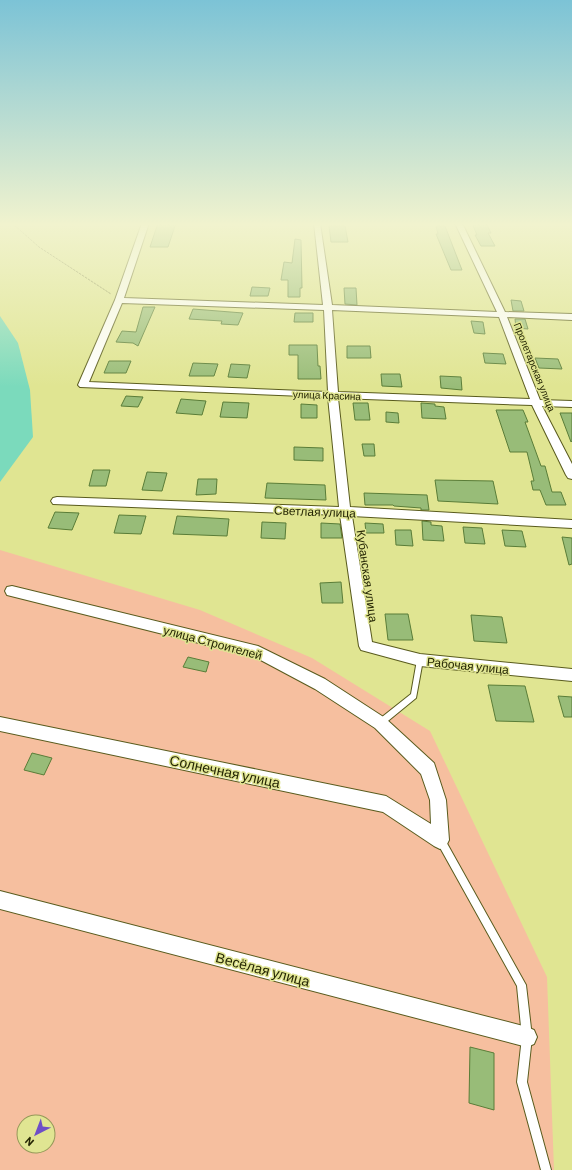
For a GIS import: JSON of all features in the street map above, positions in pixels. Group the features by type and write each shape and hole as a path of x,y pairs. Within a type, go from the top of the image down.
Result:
{"street":[{"path":"127,278 119,300 572,317"},
{"name":"Кубанская улица","path":"324,278 328,308 333,395 346,512 366,646"},
{"name":"Пролетарская улица","path":"484,278 502,314 536,403 572,475"},
{"name":"улица Красина","path":"119,300 83,385 572,404"},
{"name":"Светлая улица","path":"57,501 346,512 572,524"},
{"name":"улица Строителей","path":"12,591 258,652 320,684 380,723 428,769 438,800 440,840"},
{"name":"Рабочая улица","path":"366,646 420,660 572,675"},
{"name":"Солнечная улица","path":"0,724 386,804 440,840"},
{"name":"Весёлая улица","path":"0,900 527,1037"}],"lane":[{"path":"380,723 414,696 420,660"},
{"path":"440,840 521,985 527,1037 522,1082 546,1170"}],"path":[{"path":"88,278 119,300"}],"shaded area":[{"path":"0,550 200,610 312,658 430,731 547,977 554,1170 0,1170"}],"water":[{"path":"0,316 18,343 30,390 33,437 0,482"}],"building":[{"path":"281,278 302,278 300,297 288,297 288,280 281,280"},
{"path":"252,287 270,288 268,296 250,296"},
{"path":"344,288 356,288 357,305 345,304"},
{"path":"511,300 521,301 524,311 513,311"},
{"path":"143,307 155,307 138,346 133,343 116,342 122,331 136,332"},
{"path":"193,309 243,313 238,325 221,324 222,321 189,319"},
{"path":"295,313 313,313 313,322 294,322"},
{"path":"515,319 525,319 528,329 516,328"},
{"path":"471,321 483,322 485,334 474,333"},
{"path":"289,345 317,345 318,366 320,366 321,379 298,379 298,355 289,355"},
{"path":"347,346 370,346 371,358 347,358"},
{"path":"483,353 503,354 506,364 485,363"},
{"path":"535,358 558,359 562,369 539,368"},
{"path":"109,361 131,361 126,373 104,373"},
{"path":"193,363 218,364 214,376 189,376"},
{"path":"231,364 250,365 247,378 228,377"},
{"path":"381,374 400,374 402,387 382,386"},
{"path":"440,376 461,377 462,390 441,388"},
{"path":"126,396 143,397 138,407 121,406"},
{"path":"181,399 206,401 202,415 176,413"},
{"path":"223,402 249,403 247,418 220,417"},
{"path":"353,403 368,403 370,420 355,420"},
{"path":"421,403 435,404 435,406 444,407 446,419 422,418"},
{"path":"301,404 317,405 317,418 301,418"},
{"path":"496,410 523,410 528,422 525,422 541,466 545,466 552,492 561,492 566,505 546,505 540,490 533,490 531,481 534,481 527,452 510,452"},
{"path":"386,412 398,413 399,423 386,422"},
{"path":"560,413 572,413 571,442"},
{"path":"362,444 374,444 375,456 364,456"},
{"path":"294,447 323,448 323,461 294,460"},
{"path":"93,470 110,470 106,486 89,486"},
{"path":"147,472 167,473 162,491 142,490"},
{"path":"198,479 217,479 216,494 196,495"},
{"path":"435,480 493,481 498,504 438,501"},
{"path":"267,483 325,485 326,500 265,498"},
{"path":"364,493 427,495 429,510 393,505 365,505"},
{"path":"55,512 79,513 72,530 48,528"},
{"path":"119,515 146,516 141,534 114,533"},
{"path":"177,516 229,519 227,536 173,534"},
{"path":"422,521 431,522 431,525 442,526 444,541 423,540"},
{"path":"262,522 286,523 285,539 261,538"},
{"path":"321,523 340,524 342,538 321,538"},
{"path":"365,523 383,524 384,533 366,533"},
{"path":"463,527 482,528 485,544 465,543"},
{"path":"395,530 411,530 413,546 396,545"},
{"path":"502,530 522,531 526,547 505,546"},
{"path":"562,537 572,538 572,564 569,565"},
{"path":"341,582 343,603 322,603 320,583"},
{"path":"385,614 408,614 413,640 388,640"},
{"path":"471,615 502,617 507,643 474,641"},
{"path":"188,657 209,662 206,672 183,667"},
{"path":"488,685 525,686 534,722 496,721"},
{"path":"558,696 572,697 572,717 564,717"},
{"path":"32,753 52,758 44,775 24,770"},
{"path":"470,1047 494,1053 494,1110 469,1103"}]}
